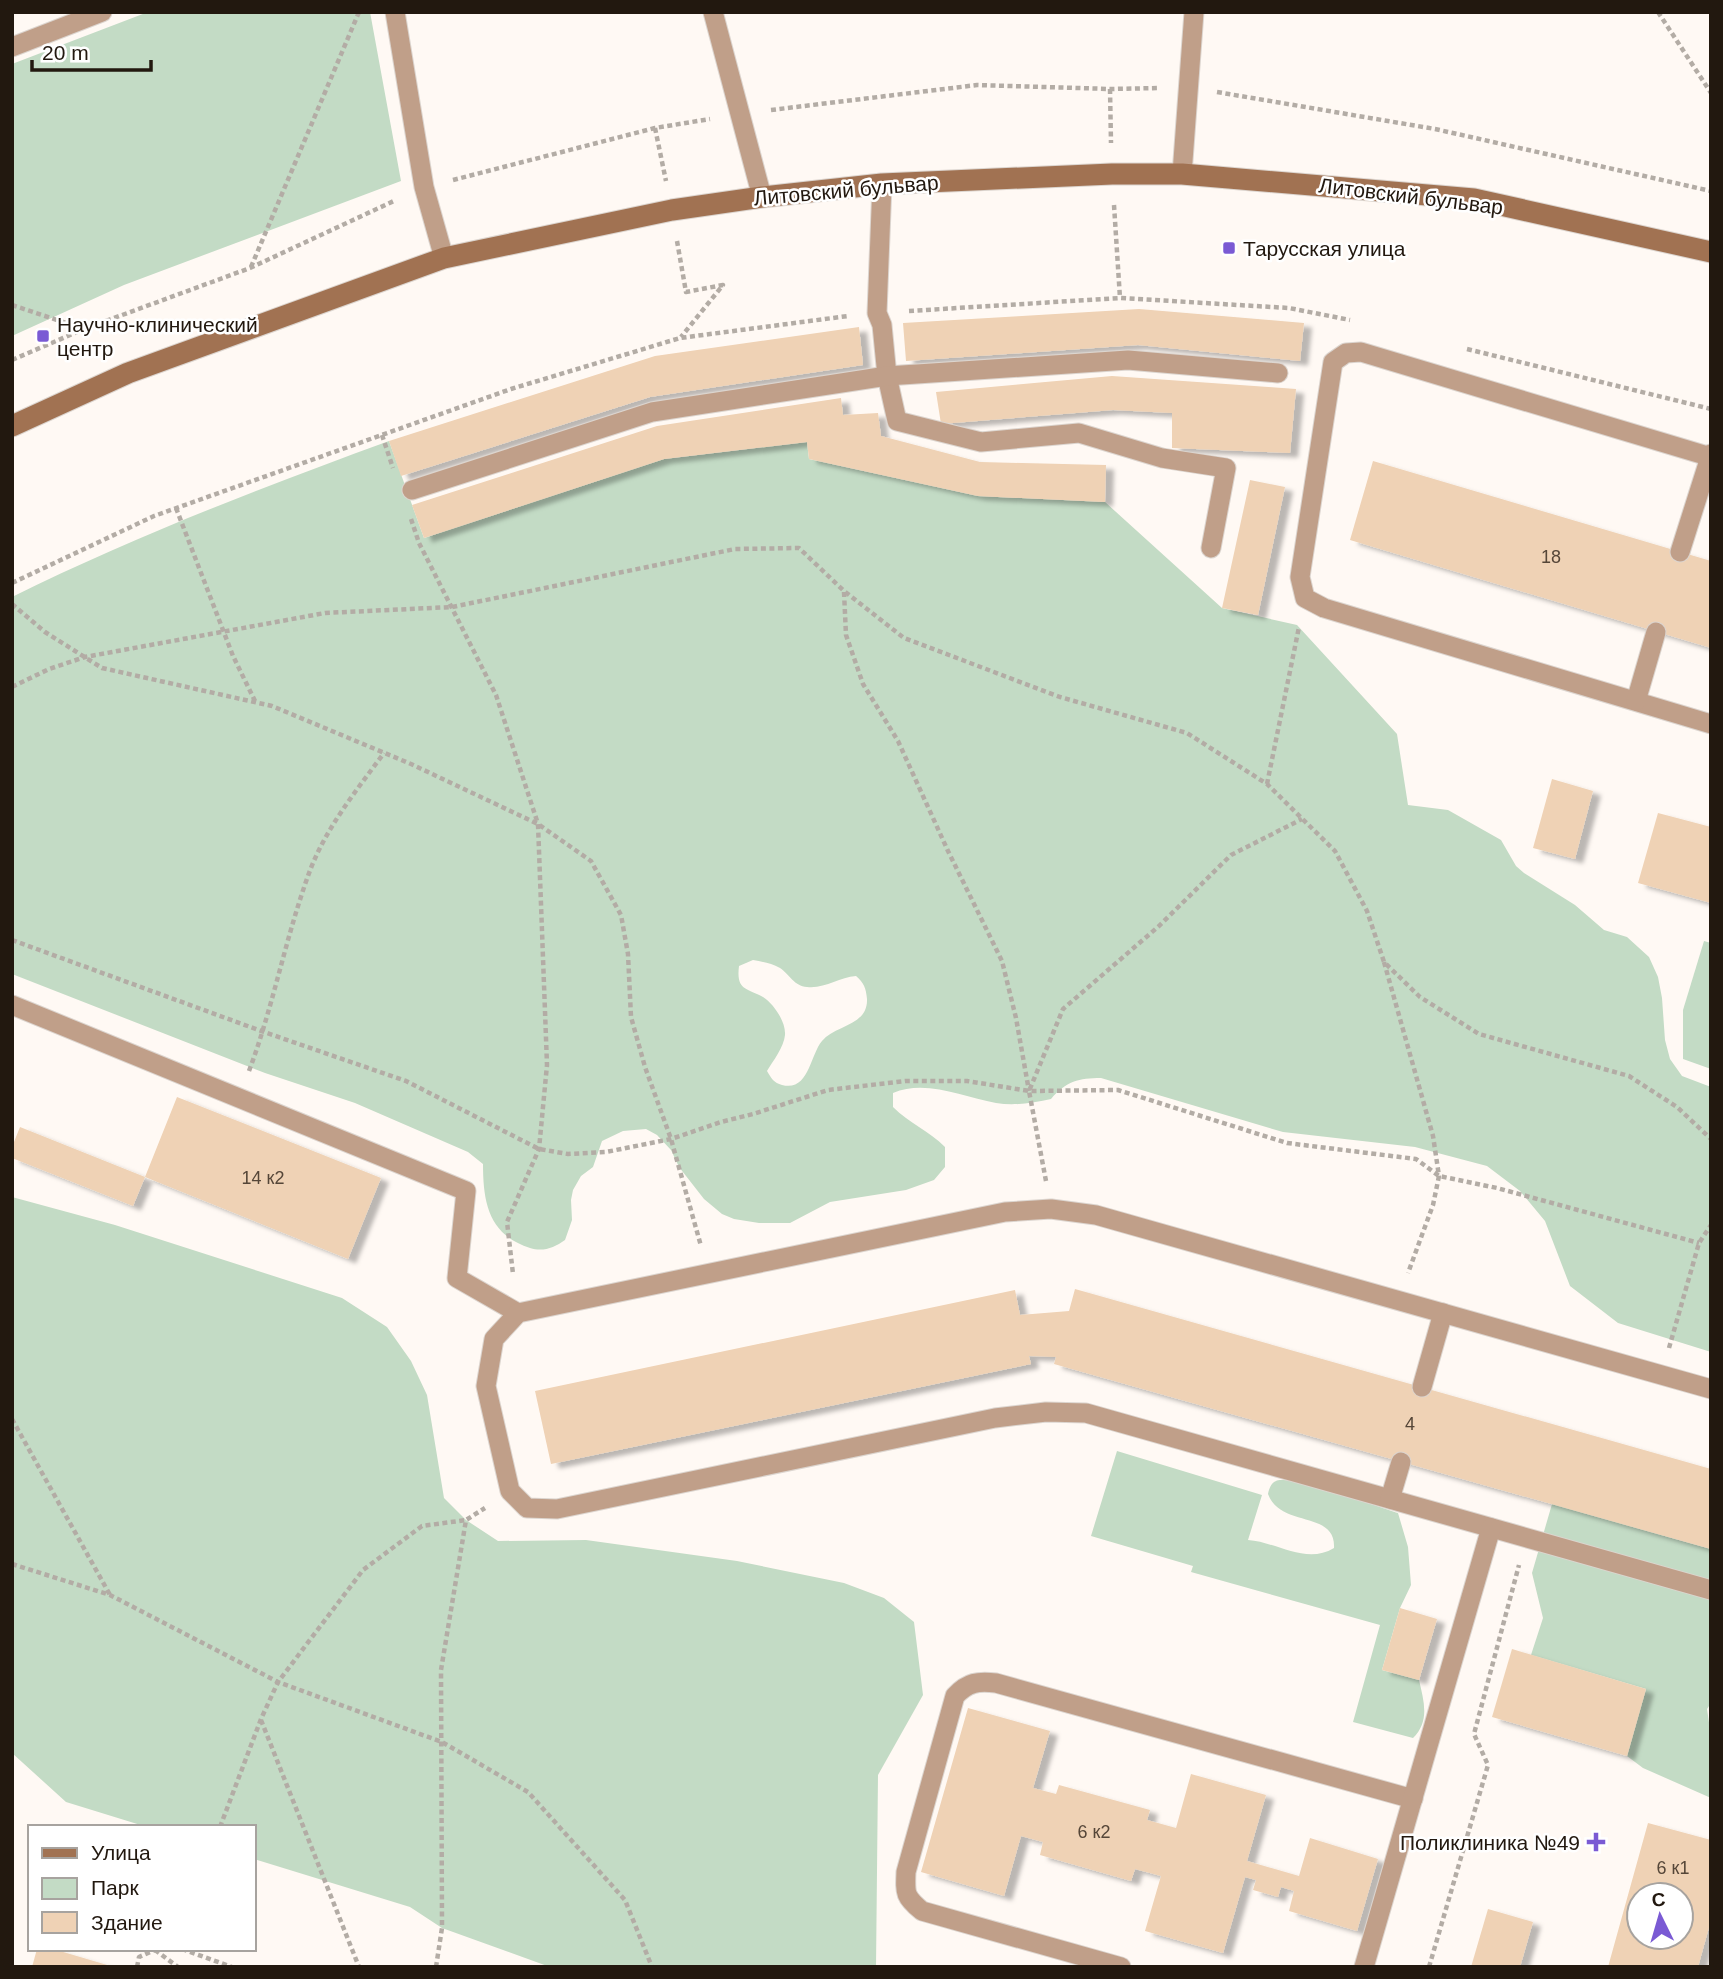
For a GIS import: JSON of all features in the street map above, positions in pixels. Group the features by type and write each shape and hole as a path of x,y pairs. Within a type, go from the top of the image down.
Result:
{"main road":[{"name":"Литовский бульвар","path":"12,426 128,373 444,258 672,210 882,184 1112,174 1182,174 1474,199 1711,251"}],"lane":[{"path":"12,47 102,12"},
{"path":"395,12 424,187 444,258"},
{"path":"713,12 762,197"},
{"path":"1182,174 1194,12"},
{"path":"882,184 877,313 882,325 887,376 897,421 981,442 1079,433 1162,458 1226,468 1212,548"},
{"path":"1681,552 1710,456 1361,352 1346,353 1333,362 1300,577 1305,598 1324,608 1711,724"},
{"path":"409,498 652,412 887,376 1128,360 1278,373"},
{"path":"1636,701 1656,632"},
{"path":"12,1005 466,1191 457,1279 518,1313"},
{"path":"1711,1389 1096,1215 1051,1209 1005,1212 518,1313 494,1339 486,1386 510,1491 527,1508 557,1509 995,1418 1046,1412 1086,1413 1711,1590"},
{"path":"1422,1387 1443,1313"},
{"path":"1390,1499 1401,1462"},
{"path":"1364,1967 1491,1528"},
{"path":"1121,1967 922,1911 910,1901 905,1891 906,1872 955,1696 965,1686 979,1681 996,1683 1412,1799"}],"path":[{"path":"250,268 359,12"},
{"path":"1658,12 1711,93"},
{"path":"655,128 686,292 723,285 680,338"},
{"path":"12,305 84,329"},
{"path":"382,435 394,471"},
{"path":"409,498 419,543 496,695 538,824 547,1065 539,1149 507,1222 518,1313"},
{"path":"176,508 224,632 255,702"},
{"path":"12,687 49,669 85,657 324,613 452,607 735,549 799,548 844,591 904,638 1060,697 1187,733 1266,784 1335,851 1367,911 1384,962 1433,1136 1440,1176 1433,1205 1398,1301"},
{"path":"844,591 846,635 863,684 898,741 1002,961 1016,1018 1051,1209"},
{"path":"1266,784 1305,598"},
{"path":"12,604 45,632 102,668 272,706 384,753 538,824 591,861 621,915 628,954 631,1017 645,1067 671,1139 709,1274"},
{"path":"239,1098 264,1032 309,874 337,818 384,753"},
{"path":"1029,1091 1063,1009 1159,926 1231,855 1302,819"},
{"path":"12,940 406,1082 539,1149 568,1154 606,1152 671,1139 828,1090 905,1081 967,1081 1029,1091 1118,1090 1287,1143 1416,1159 1440,1176 1497,1188 1699,1243"},
{"path":"1384,962 1420,998 1479,1034 1629,1076 1677,1107 1711,1139"},
{"path":"1661,1375 1699,1243 1711,1225"},
{"path":"12,1419 110,1595"},
{"path":"221,1825 278,1682 363,1570 422,1526 466,1520 510,1491"},
{"path":"436,1967 442,1928 441,1670 466,1520"},
{"path":"1429,1967 1488,1765 1474,1734 1527,1538"},
{"path":"12,1564 110,1595 278,1682 442,1742 528,1792 625,1900 652,1967"},
{"path":"261,1719 359,1967"},
{"path":"137,1967 139,1957 151,1951"},
{"path":"158,1951 178,1967"},
{"path":"188,1951 232,1967"}],"green space":[{"path":"148,12 370,12 401,181 124,285 12,336 12,64"},
{"path":"389,441 424,538 664,459 807,442 809,459 978,496 1105,502 1222,608 1297,625 1397,734 1408,805 1448,810 1501,840 1516,866 1524,873 1575,905 1604,930 1627,937 1649,957 1658,977 1665,1040 1670,1059 1682,1076 1711,1087 1711,1352 1618,1323 1570,1286 1545,1221 1520,1191 1487,1166 1415,1147 1283,1132 1101,1078 1073,1082 1051,1099 1024,1104 996,1103 931,1088 906,1089 893,1093 893,1107 945,1147 945,1167 934,1180 906,1190 830,1202 790,1223 759,1223 722,1214 704,1199 679,1167 671,1150 657,1135 646,1129 623,1131 602,1141 593,1167 581,1176 573,1190 572,1220 565,1240 548,1248 530,1248 505,1235 497,1226 487,1204 483,1164 468,1152 355,1103 265,1073 12,974 12,597 151,533","holes":["753,960 780,968 803,986 820,986 856,976 865,989 866,1008 862,1015 822,1041 808,1071 798,1083 791,1086 777,1083 767,1071 784,1040 785,1030 781,1019 767,1000 747,990 739,980 739,966"]},
{"path":"1704,941 1711,943 1711,1069 1683,1059 1683,1010"},
{"path":"12,1197 115,1225 342,1298 387,1327 411,1361 427,1395 444,1498 466,1520 498,1541 586,1540 737,1561 844,1583 884,1598 914,1622 923,1695 878,1775 876,1967 550,1967 442,1928 410,1907 256,1860 256,1825 141,1825 66,1802 12,1753"},
{"path":"1117,1451 1262,1495 1248,1540 1291,1551 1323,1553 1334,1548 1332,1536 1326,1528 1317,1523 1274,1505 1268,1494 1276,1481 1315,1486 1398,1513 1408,1547 1411,1585 1400,1608 1382,1670 1419,1680 1424,1718 1413,1738 1353,1722 1380,1625 1191,1572 1193,1566 1091,1536"},
{"path":"1552,1504 1711,1549 1711,1703 1707,1709 1711,1736 1711,1798 1643,1768 1627,1756 1646,1689 1531,1655 1543,1618 1532,1573"}],"building":[{"path":"1139,309 1304,323 1300,361 1138,345 906,361 903,323"},
{"path":"859,327 863,365 650,397 401,476 389,441 655,356"},
{"path":"1112,376 1296,389 1290,453 1172,448 1172,413 1113,410 941,424 936,392"},
{"path":"841,398 843,415 878,413 881,436 980,462 1106,465 1105,502 978,496 809,459 807,442 664,459 424,538 412,505 657,426"},
{"path":"1373,461 1711,561 1711,648 1350,540"},
{"path":"1250,480 1285,487 1258,615 1222,608"},
{"path":"1552,779 1593,791 1575,859 1533,848"},
{"path":"1658,813 1711,827 1711,903 1638,883"},
{"path":"177,1097 381,1178 348,1259 145,1177"},
{"path":"20,1127 145,1177 133,1206 12,1158 12,1147"},
{"path":"1075,1289 1711,1469 1711,1549 1054,1364 1056,1357 1029,1356 1031,1364 551,1464 535,1391 1015,1290 1020,1315 1069,1311"},
{"path":"1400,1608 1437,1619 1419,1680 1382,1670"},
{"path":"1512,1649 1646,1689 1627,1756 1492,1717"},
{"path":"968,1708 1050,1731 1033,1788 1056,1794 1059,1785 1150,1810 1147,1820 1176,1828 1191,1774 1266,1795 1247,1861 1299,1876 1310,1838 1378,1859 1357,1931 1289,1911 1294,1891 1281,1887 1278,1897 1253,1890 1256,1880 1245,1877 1223,1953 1145,1931 1161,1876 1135,1869 1131,1881 1040,1855 1043,1842 1021,1836 1004,1896 921,1872"},
{"path":"1648,1823 1711,1840 1711,1920 1698,1967 1608,1967 1625,1906 1625,1951 1695,1951 1695,1881 1632,1881"},
{"path":"1488,1909 1533,1922 1520,1967 1471,1967"},
{"path":"36,1951 60,1951 114,1967 32,1967"}],"place":[{"name":"Тарусская улица","path":"1229,248"},
{"name":"Научно-клинический центр","path":"43,336"},
{"name":"Поликлиника №49","path":"1596,1842"}]}
